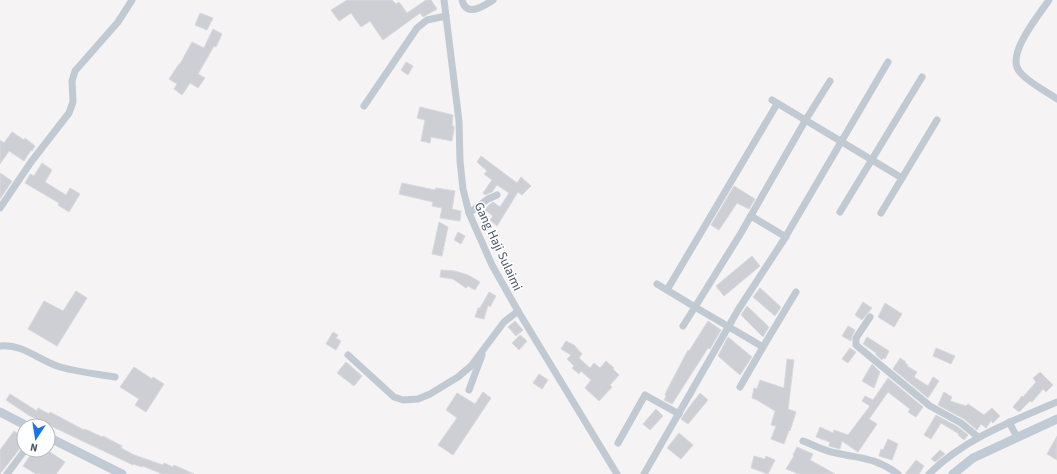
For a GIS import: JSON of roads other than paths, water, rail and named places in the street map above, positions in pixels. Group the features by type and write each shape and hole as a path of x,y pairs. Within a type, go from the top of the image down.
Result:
{"street":[{"path":"0,208 31,162 69,113 73,102 72,81 75,71 118,22 132,0"},
{"name":"Gang Haji Sulaimi","path":"444,0 449,52 459,121 460,161 463,189 469,213 492,265 518,311 617,474"},
{"path":"462,0 465,7 470,10 475,10 493,0"},
{"path":"1049,0 1018,46 1016,62 1018,70 1024,76 1057,99"},
{"path":"364,106 417,28 427,20 446,16"},
{"path":"644,474 746,297 786,237 888,62"},
{"path":"840,212 922,77"},
{"path":"683,326 752,216 830,81"},
{"path":"668,290 775,102 902,178"},
{"path":"881,213 937,120"},
{"path":"469,213 488,199 498,195"},
{"path":"752,216 786,237"},
{"path":"657,284 763,347"},
{"path":"740,387 796,292"},
{"path":"348,355 394,397 409,401 423,398 458,377 471,366 498,328 518,311"},
{"path":"870,317 856,338 856,345 930,406 961,423 978,437"},
{"path":"0,346 8,345 18,347 59,367 115,377"},
{"path":"470,390 484,349"},
{"path":"618,443 645,395 679,414"},
{"path":"953,474 1013,429 1057,402"},
{"path":"0,412 16,420"},
{"path":"931,473 956,452 978,437 1057,419"},
{"path":"56,441 122,474"},
{"path":"803,441 834,453 866,458 875,461 898,474"},
{"path":"7,474 19,458"}]}
